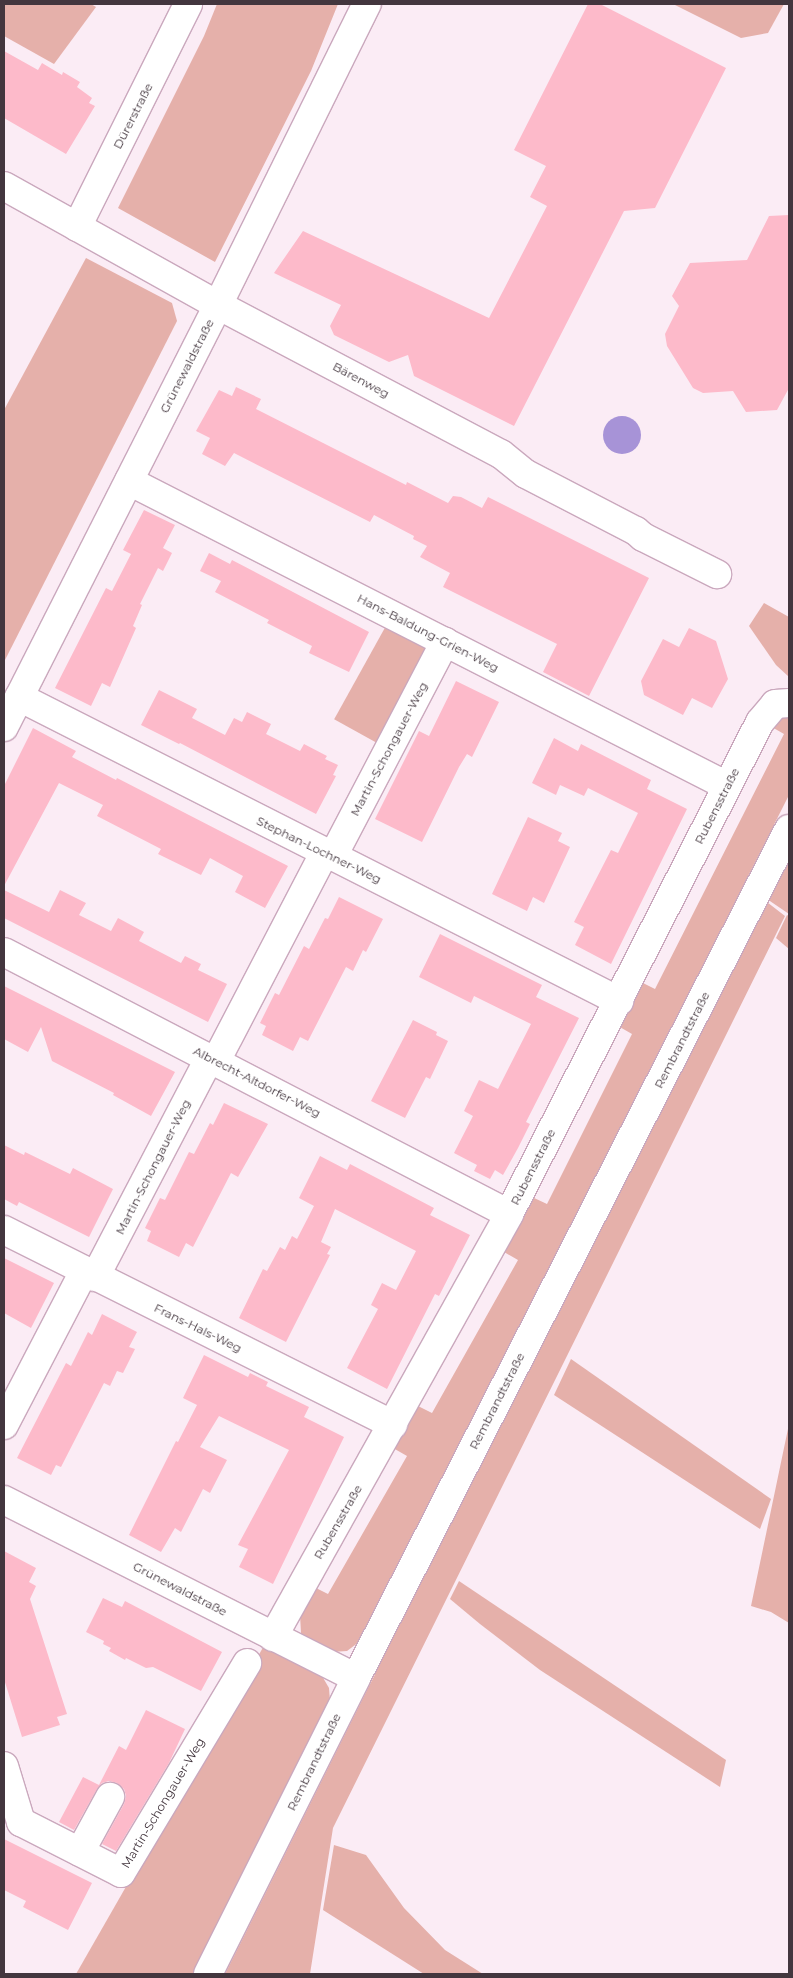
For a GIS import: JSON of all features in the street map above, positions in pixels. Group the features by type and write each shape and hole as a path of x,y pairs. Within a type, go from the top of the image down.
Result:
{"street":[{"name":"Dürerstraße","path":"77,227 188,4"},
{"name":"Grünewaldstraße","path":"4,728 218,305 367,4"},
{"name":"Bärenweg","path":"4,186 218,305 501,454 526,474 636,531 643,537 717,574"},
{"name":"Hans-Baldung-Grien-Weg","path":"129,480 727,786"},
{"name":"Martin-Schongauer-Weg","path":"4,1425 329,854 445,642"},
{"name":"Stephan-Lochner-Weg","path":"19,697 619,1001"},
{"name":"Rubensstraße","path":"273,1637 393,1425 509,1214 727,786 768,710 775,704 789,702"},
{"name":"Rembrandtstraße","path":"208,1974 356,1678 789,829"},
{"name":"Albrecht-Altdorfer-Weg","path":"4,952 509,1214"},
{"name":"Frans-Hals-Weg","path":"4,1230 393,1425"},
{"name":"Grünewaldstraße","path":"4,1500 356,1678"},
{"name":"Martin-Schongauer-Weg","path":"4,1766 21,1822 121,1873 247,1664"},
{"path":"80,1852 110,1797"}],"shaded area":[{"path":"4,4 91,4 96,7 54,64 4,36"},
{"path":"217,4 338,4 311,71 215,262 118,208 204,36"},
{"path":"673,4 784,4 768,33 741,38"},
{"path":"86,258 172,303 177,321 4,662 4,410"},
{"path":"622,416 635,422 641,435 635,448 622,454 609,448 603,435 609,422"},
{"path":"764,603 789,617 789,677 776,665 749,626"},
{"path":"387,624 429,647 376,743 334,719"},
{"path":"789,715 789,795 363,1639 347,1651 332,1652 305,1639 301,1633 300,1615 314,1587 328,1594 407,1456 393,1448 418,1406 432,1413 518,1260 504,1252 532,1197 547,1204 632,1034 618,1026 641,982 655,989 784,734 770,726 779,718"},
{"path":"789,850 789,914 764,897"},
{"path":"763,899 785,916 333,1828 310,1974 225,1974"},
{"path":"787,915 789,916 789,949 776,938"},
{"path":"571,1359 771,1499 760,1529 554,1395"},
{"path":"789,1424 789,1623 771,1612 751,1606"},
{"path":"459,1581 726,1760 720,1787 540,1670 480,1624 450,1599"},
{"path":"265,1644 322,1676 329,1688 330,1701 194,1974 76,1974"},
{"path":"334,1845 366,1855 404,1908 445,1950 483,1974 424,1974 323,1910"}],"building":[{"path":"588,4 600,4 726,68 655,208 624,211 514,426 414,376 408,355 389,362 334,335 330,326 341,305 274,273 303,231 489,318 547,206 530,197 546,166 514,150"},
{"path":"4,51 38,70 42,63 62,75 63,72 80,82 77,87 92,98 89,103 95,106 66,154 4,118"},
{"path":"789,215 789,388 777,410 746,412 733,391 703,393 693,388 667,346 665,334 679,306 672,296 690,263 747,260 769,216"},
{"path":"236,387 261,399 256,409 406,485 407,482 448,503 453,496 461,497 482,508 488,497 649,578 589,696 543,672 557,644 443,587 450,573 420,557 427,546 413,539 414,536 374,515 370,522 234,453 225,466 202,454 210,438 196,431 219,390 232,396"},
{"path":"144,510 175,525 163,548 172,553 163,571 158,568 140,604 142,605 133,626 136,628 110,687 102,683 91,706 55,688 106,588 112,591 131,554 123,550"},
{"path":"209,553 230,564 232,560 369,632 349,672 309,653 312,646 267,623 269,620 215,592 221,581 200,571"},
{"path":"689,628 716,641 728,679 712,708 692,698 683,715 644,695 641,681 663,639 679,647"},
{"path":"456,681 499,702 472,757 467,754 459,767 422,842 375,819 419,731 429,736"},
{"path":"159,690 197,709 192,718 225,735 234,718 242,722 247,712 271,724 266,734 300,751 304,744 327,756 325,759 338,765 333,775 336,776 316,814 180,743 141,725"},
{"path":"33,728 76,751 72,757 116,780 117,778 288,866 265,908 235,892 243,876 210,858 201,875 158,854 161,849 97,816 103,805 59,783 4,886 4,786"},
{"path":"554,738 578,751 581,744 651,780 647,789 687,809 611,964 575,945 584,927 574,922 611,850 618,853 638,813 588,788 584,796 560,785 556,795 532,783"},
{"path":"528,817 562,833 558,841 570,847 544,903 533,897 527,911 492,894"},
{"path":"4,890 49,912 60,890 86,903 79,915 111,931 118,918 144,932 139,941 181,963 185,956 201,964 198,970 227,984 208,1022 4,918"},
{"path":"339,897 383,919 366,952 363,950 353,971 346,967 308,1041 300,1037 293,1051 262,1035 266,1026 260,1023 275,993 279,995 304,946 309,949 325,918 328,919"},
{"path":"440,934 542,985 536,997 579,1018 526,1122 530,1124 518,1148 503,1175 495,1170 490,1179 474,1171 477,1165 454,1153 473,1116 464,1111 479,1080 498,1089 531,1024 474,996 471,1003 419,977"},
{"path":"4,986 175,1072 151,1116 113,1095 114,1093 52,1061 41,1027 28,1052 4,1039"},
{"path":"413,1020 437,1032 436,1035 448,1041 430,1079 426,1077 405,1118 371,1101"},
{"path":"224,1103 268,1124 238,1177 231,1173 193,1247 186,1243 179,1257 147,1241 151,1231 145,1228 160,1198 165,1200 189,1152 194,1154 210,1123 213,1125"},
{"path":"4,1145 24,1155 25,1152 70,1174 73,1168 113,1189 89,1237 19,1202 17,1206 4,1199"},
{"path":"320,1156 347,1170 350,1164 434,1208 430,1215 470,1235 439,1296 435,1294 387,1389 347,1368 378,1309 371,1305 382,1283 396,1290 416,1251 335,1209 321,1242 331,1247 327,1254 330,1255 286,1342 239,1318 263,1269 267,1271 280,1247 285,1250 292,1236 297,1239 314,1206 299,1198"},
{"path":"4,1258 54,1283 31,1328 4,1313"},
{"path":"102,1314 137,1332 129,1347 135,1349 123,1373 117,1371 110,1386 104,1383 61,1467 56,1465 51,1475 17,1458 66,1363 71,1366 88,1332 92,1335"},
{"path":"204,1355 248,1377 250,1373 268,1382 266,1386 309,1407 304,1417 344,1437 273,1584 239,1567 248,1549 238,1545 289,1450 219,1416 200,1447 227,1460 210,1493 203,1489 181,1532 175,1528 161,1552 129,1535 176,1441 178,1442 197,1405 183,1398"},
{"path":"4,1551 36,1568 29,1582 36,1586 30,1599 67,1714 57,1717 60,1725 22,1737 4,1679"},
{"path":"103,1598 122,1607 125,1601 222,1652 201,1691 153,1667 146,1668 126,1658 125,1660 109,1651 111,1648 103,1644 104,1641 86,1632"},
{"path":"146,1710 185,1729 169,1763 116,1851 102,1844 124,1804 126,1796 124,1789 117,1783 109,1781 102,1783 74,1830 59,1822 83,1777 99,1785 119,1746 126,1750"},
{"path":"4,1839 92,1883 68,1930 23,1907 26,1901 4,1890"}]}
